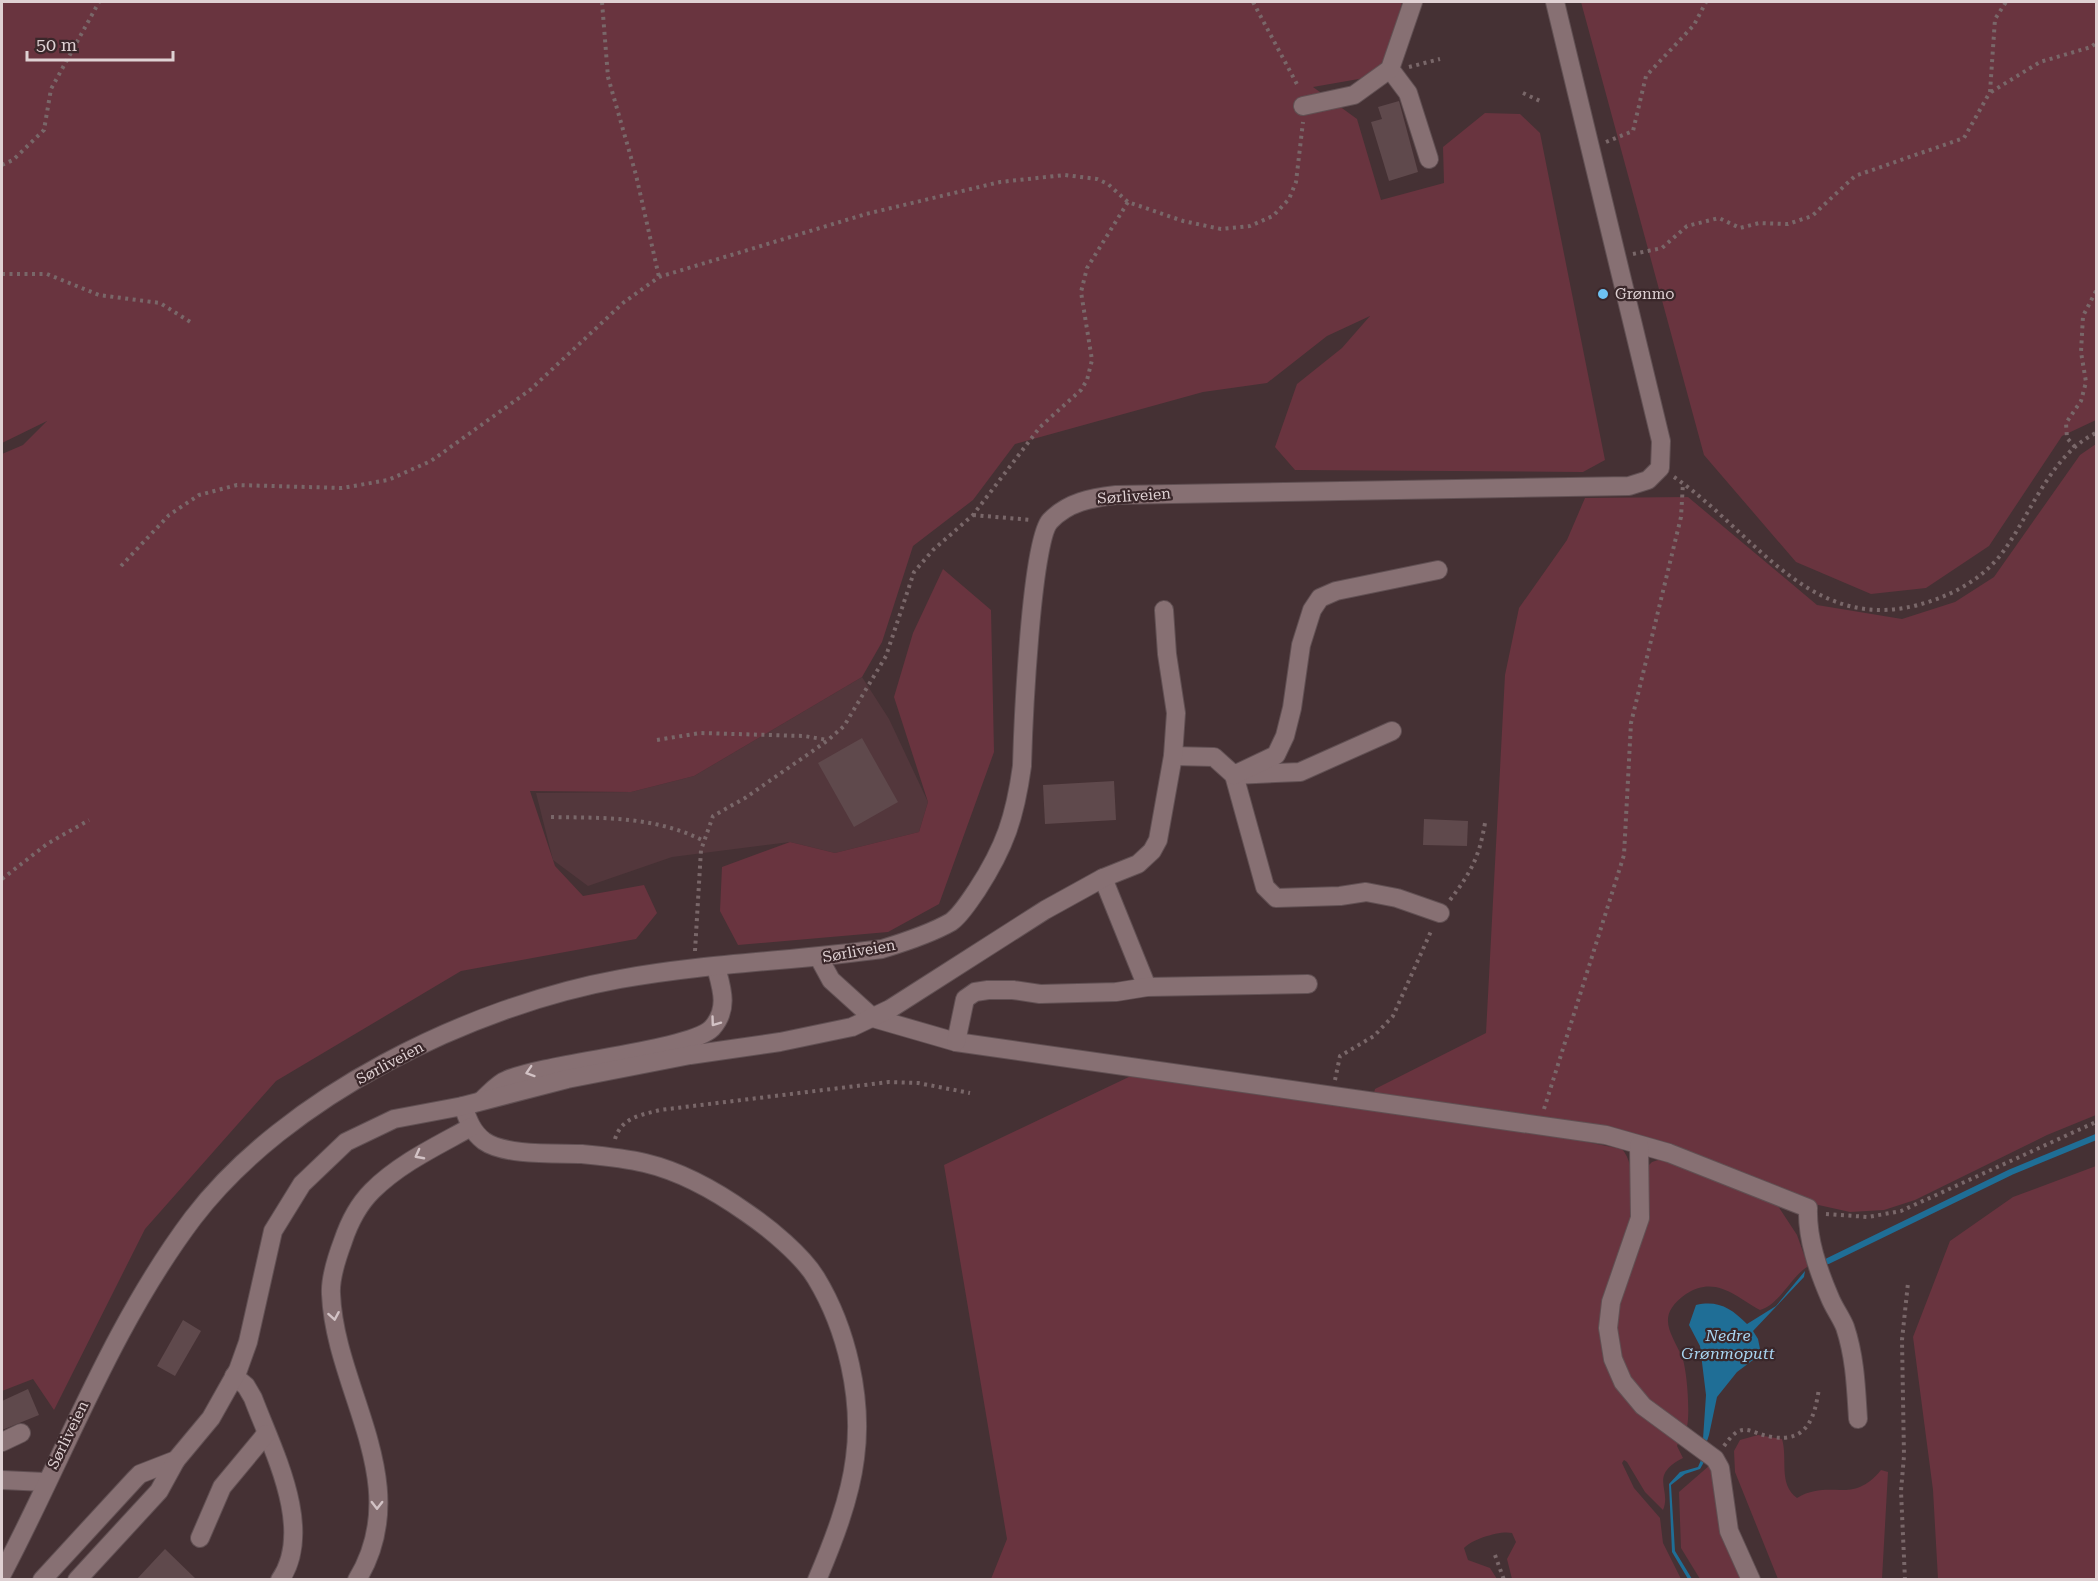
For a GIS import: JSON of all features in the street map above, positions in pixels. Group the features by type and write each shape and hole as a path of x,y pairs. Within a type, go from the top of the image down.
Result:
{"street":[{"path":"1303,106 1354,95 1390,69 1413,2"},
{"path":"1555,2 1661,441 1660,468"},
{"path":"1390,69 1408,93 1429,159"},
{"name":"Sørliveien","path":"2,1574 45,1482 126,1324 195,1217 244,1164 301,1113 407,1052 495,1015 557,995 619,979 693,969 819,958 882,949 907,942 952,921 969,902 999,856 1017,799 1037,562 1049,522 1068,505 1116,495 1629,486 1648,480 1660,468"},
{"path":"1234,775 1276,755 1285,736 1292,708 1301,645 1312,610 1320,598 1336,591 1438,570"},
{"path":"77,1580 159,1491 176,1460 211,1418 234,1376 248,1342 273,1231 302,1184 346,1142 394,1119 471,1104 567,1079 690,1055 780,1042 852,1027 873,1018 1045,910 1103,878 1137,864 1152,851 1158,840 1173,756 1176,713 1167,654 1164,610"},
{"path":"1234,775 1300,772 1392,731"},
{"path":"1173,756 1214,758 1234,775 1265,887 1276,898 1340,896 1366,891 1397,898 1440,913"},
{"path":"1103,878 1147,987"},
{"path":"819,958 831,980 873,1018 956,1042 1606,1135 1718,1171 1808,1208 1807,1223 1815,1259 1830,1299 1844,1325 1855,1364 1858,1419"},
{"path":"471,1104 504,1080 540,1069 679,1042 705,1034 716,1022 723,1003 716,967"},
{"path":"956,1042 965,999 975,992 1012,990 1040,994 1116,992 1147,987 1308,984"},
{"path":"471,1104 471,1127 486,1143 506,1148 646,1163 690,1178 721,1194 779,1239 816,1277 846,1348 855,1394 856,1424 855,1457 849,1490 817,1580"},
{"path":"357,1580 373,1542 378,1515 377,1485 373,1451 333,1316 331,1291 338,1253 351,1219 371,1191 410,1160 471,1127"},
{"path":"1639,1145 1640,1218 1611,1302 1608,1328 1613,1359 1623,1382 1643,1406 1715,1459 1720,1468 1729,1531 1751,1580"},
{"path":"234,1376 246,1386 284,1480 292,1516 293,1553 280,1580"},
{"path":"2,1442 21,1433"},
{"path":"200,1538 222,1487 266,1434"},
{"path":"42,1580 141,1474 176,1460"},
{"path":"2,1480 45,1482"}],"path":[{"path":"2,165 13,160 44,130 51,89 99,2"},
{"path":"602,2 608,77 636,175 659,277"},
{"path":"121,566 169,515 199,495 237,485 342,488 388,480 431,461 530,390 622,303 659,277 866,214 1000,182 1065,175 1085,176 1108,184 1128,202 1183,221 1221,229 1250,226 1273,216 1289,199 1296,182 1303,106 1298,88 1253,2"},
{"path":"1590,147 1633,131 1646,76 1694,25 1706,2"},
{"path":"1618,258 1662,248 1687,226 1719,218 1740,228 1759,223 1788,224 1812,216 1855,176 1964,138 1990,92 1995,19 2006,2"},
{"path":"1990,92 2040,62 2091,47 2097,43"},
{"path":"1426,62 1440,59"},
{"path":"1522,93 1540,101"},
{"path":"693,969 701,850 712,816 745,798 828,740 844,726 886,656 914,572 933,550 973,515 1023,446 1040,427 1082,390 1087,380 1091,350 1081,292 1087,268 1128,202"},
{"path":"2,274 47,274 99,295 160,303 192,322"},
{"path":"2075,447 2067,438 2066,423 2081,401 2086,382 2081,352 2084,316 2097,291"},
{"path":"1660,468 1683,483 1773,564 1816,595 1835,603 1864,609 1899,610 1949,596 1981,576 2006,548 2048,481 2075,447 2097,433"},
{"path":"1539,1125 1624,855 1631,723 1681,517 1683,483"},
{"path":"973,515 1049,522"},
{"path":"657,740 700,733 804,736 828,740"},
{"path":"551,817 627,819 680,830 704,841"},
{"path":"2,879 47,844 89,820"},
{"path":"1334,1081 1340,1056 1374,1036 1394,1016 1440,913 1468,875 1480,852 1485,823"},
{"path":"613,1158 617,1133 624,1123 635,1116 660,1110 889,1082 918,1083 970,1093"},
{"path":"1808,1208 1828,1215 1854,1217 1901,1211 2097,1122"},
{"path":"1905,1580 1901,1491 1904,1456 1902,1340 1908,1283"},
{"path":"1715,1459 1732,1435 1739,1430 1749,1428 1772,1437 1787,1437 1806,1428 1815,1412 1819,1388"},
{"path":"1495,1555 1504,1580"}],"shaded area":[{"path":"2,2 1402,2 1388,56 1370,77 1313,87 1357,119 1381,200 1444,183 1443,147 1485,113 1520,114 1540,133 1605,460 1583,472 1295,470 1275,447 1297,384 1342,348 1370,316 1327,336 1267,383 1203,392 1015,444 973,500 913,546 882,642 862,677 694,776 631,792 530,791 555,866 583,896 644,885 657,913 636,939 461,971 276,1081 145,1229 54,1410 33,1379 2,1391 2,454 23,445 47,421 2,443"},
{"path":"1581,2 2096,2 2096,420 2062,436 1989,546 1926,588 1871,594 1796,562 1704,455"},
{"path":"2096,444 2096,1115 2047,1135 1915,1200 1884,1210 1850,1212 1814,1204 1722,1165 1373,1097 1375,1089 1486,1033 1505,675 1519,608 1567,540 1585,498 1688,497 1817,605 1902,619 1955,602 1994,577 2080,455"},
{"path":"943,569 991,610 994,752 939,904 888,932 738,945 720,911 722,867 790,842 835,853 919,832 928,802 894,697 913,633"},
{"path":"862,677 889,719 928,802 919,832 835,853 790,842 672,857 588,886 553,860 536,793 631,792 694,776"},
{"path":"1133,1075 1571,1139 1622,1149 1630,1165 1631,1214 1620,1273 1602,1345 1679,1441 1677,1446 1683,1458 1666,1471 1663,1483 1665,1502 1663,1510 1645,1492 1627,1462 1624,1460 1622,1463 1634,1488 1660,1518 1663,1543 1681,1579 1512,1579 1507,1559 1516,1542 1512,1533 1507,1532 1480,1539 1464,1548 1468,1560 1490,1568 1497,1579 991,1579 1007,1539 944,1165"},
{"path":"1661,1159 1778,1206 1797,1235 1807,1263 1807,1267 1779,1297 1760,1310 1716,1287 1696,1289 1676,1302 1668,1317 1668,1324 1682,1357 1685,1372 1688,1394 1686,1430 1630,1385 1613,1329 1648,1166"},
{"path":"2096,1166 2096,1579 1938,1579 1933,1490 1913,1337 1950,1241 2013,1197"},
{"path":"1758,1435 1782,1439 1787,1486 1797,1498 1820,1490 1860,1487 1881,1470 1888,1472 1882,1579 1778,1579 1735,1472 1734,1451 1740,1440"},
{"path":"1710,1465 1746,1579 1700,1579 1681,1548 1679,1492"}],"water":[{"name":"Nedre Grønmoputt","path":"1805,1271 1804,1277 1753,1331 1758,1339 1761,1354 1737,1372 1717,1397 1707,1441 1703,1439 1706,1395 1700,1346 1689,1325 1696,1305 1711,1304 1724,1307 1747,1324 1776,1306"},
{"path":"1701,1460 1704,1462 1700,1469 1685,1474 1671,1485 1675,1551 1692,1579 1688,1579 1672,1552 1669,1484 1680,1472 1698,1467"}],"building":[{"path":"1399,101 1418,172 1389,181 1371,122 1382,119 1378,107"},
{"path":"862,738 898,802 854,827 818,763"},
{"path":"1114,781 1116,820 1045,824 1043,785"},
{"path":"1424,819 1468,821 1467,846 1423,845"},
{"path":"183,1320 201,1331 175,1376 157,1366"},
{"path":"28,1389 39,1415 2,1430 2,1401"},
{"path":"165,1549 197,1580 136,1580"}],"waterway":[{"path":"1828,1261 2011,1172 2096,1137"}],"place":[{"name":"Grønmo","path":"1603,294"}]}
